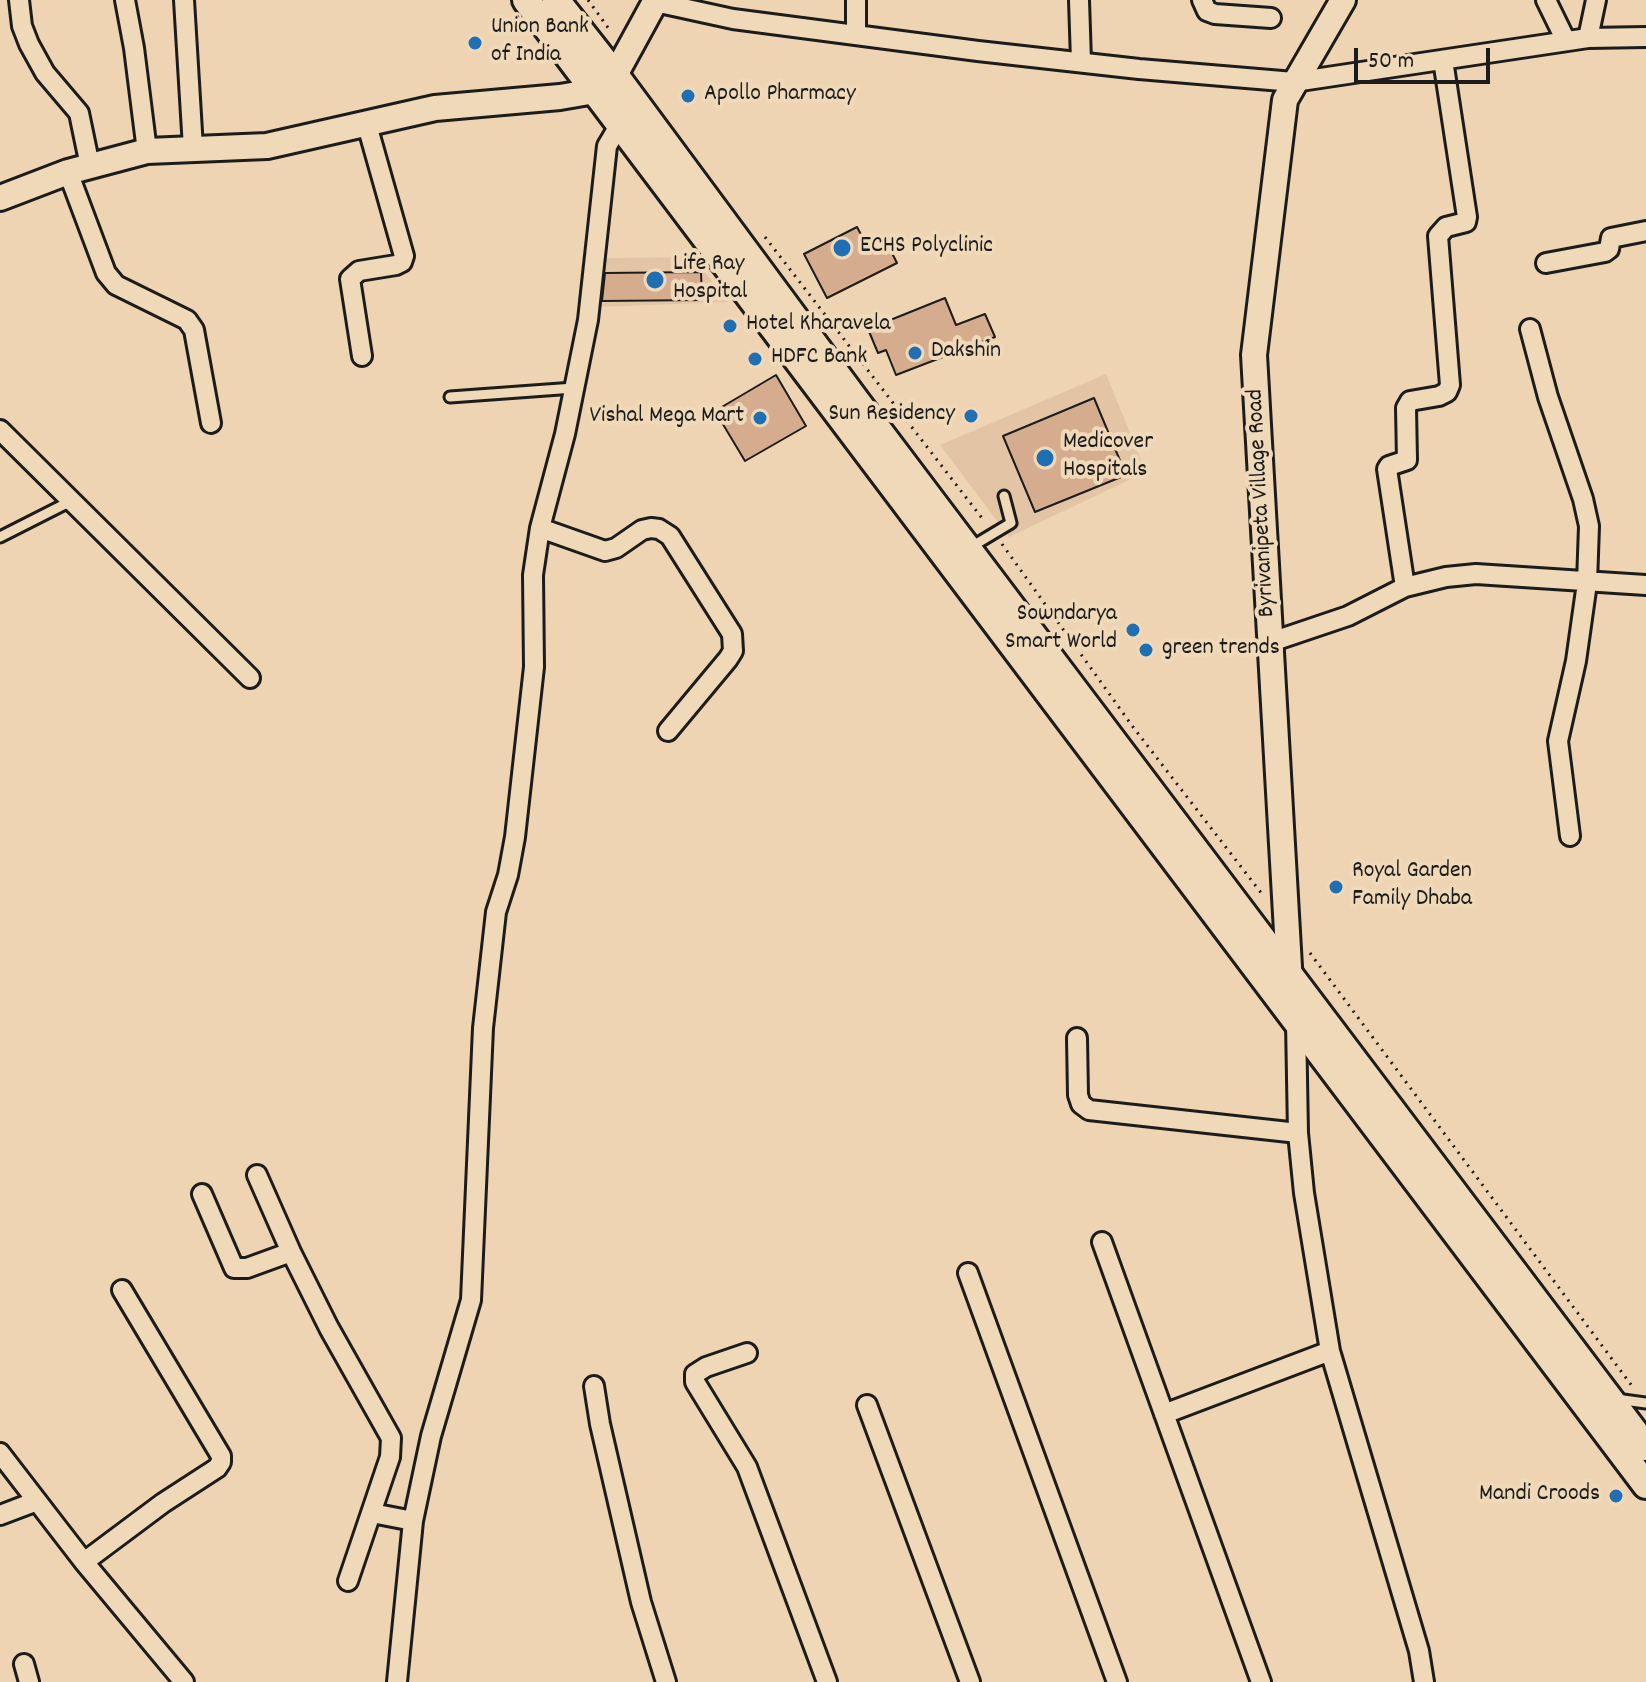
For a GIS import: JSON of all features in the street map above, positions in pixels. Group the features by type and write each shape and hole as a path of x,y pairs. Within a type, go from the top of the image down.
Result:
{"main road":[{"path":"526,0 612,73 620,124 1646,1485"},
{"path":"556,0 1212,871 1289,978 1646,1447"}],"street":[{"path":"19,0 22,26 29,44 45,73 79,113 79,169 106,273 130,294 187,320 194,330 211,423"},
{"path":"125,0 147,151"},
{"path":"184,0 193,148"},
{"path":"856,0 856,35"},
{"path":"1079,0 1081,61"},
{"path":"1202,0 1207,11 1215,14 1271,18"},
{"name":"Byrivanipeta Village Road","path":"1296,1022 1289,978 1254,355 1285,100 1343,0"},
{"path":"1546,0 1566,41"},
{"path":"1588,38 1596,0"},
{"path":"0,198 79,169 147,151 267,146 435,108 560,97 612,73 655,1 733,19 856,35 1139,69 1294,82 1588,38 1646,37"},
{"path":"1405,587 1387,469 1407,460 1406,408 1410,401 1447,392 1450,385 1438,236 1446,227 1466,222 1443,60"},
{"path":"397,1682 413,1521 431,1436 471,1300 483,1028 496,912 508,875 515,837 534,667 533,575 540,528 565,434 590,305 607,146 620,124"},
{"path":"362,356 350,279 359,271 396,265 402,262 404,256 367,125"},
{"path":"1546,263 1605,252 1609,249 1611,238 1646,231"},
{"path":"1530,329 1589,526 1587,583 1573,675 1558,741 1570,836"},
{"path":"0,430 250,678"},
{"path":"540,528 605,551 616,548 642,530 659,529 670,536 732,634 733,651 728,659 668,731"},
{"path":"1271,642 1348,616 1405,587 1446,577 1476,574 1646,585"},
{"path":"1296,1022 1298,1133 1304,1193 1330,1351 1419,1651 1424,1682"},
{"path":"1077,1038 1078,1095 1081,1104 1089,1110 1298,1133"},
{"path":"257,1175 291,1252 391,1438 390,1457 348,1581"},
{"path":"202,1194 234,1268 240,1270 291,1252"},
{"path":"1102,1242 1261,1682"},
{"path":"968,1273 1117,1682"},
{"path":"84,1562 163,1503 217,1468 221,1462 221,1456 122,1290"},
{"path":"1164,1414 1330,1351"},
{"path":"747,1353 706,1367 695,1374 695,1382 747,1467 827,1682"},
{"path":"594,1386 638,1587 666,1682"},
{"path":"867,1405 970,1682"},
{"path":"0,1453 84,1562 184,1682"},
{"path":"0,1515 37,1501"},
{"path":"372,1513 413,1521"}],"lane":[{"path":"450,397 574,388"},
{"path":"968,549 1011,523 1004,496"},
{"path":"0,537 71,501"},
{"path":"1609,1398 1645,1403"}],"path":[{"path":"588,0 612,73"},
{"path":"763,234 994,533 1133,727 1324,971 1513,1230 1645,1403"}],"shaded area":[{"name":"Life Ray Hospital","path":"693,257 728,302 598,307 601,258"},
{"name":"Medicover Hospitals","path":"1106,374 1146,472 1009,537 940,445"}],"building":[{"path":"857,227 871,253 888,245 897,263 827,298 804,254"},
{"path":"701,272 702,300 602,301 605,273"},
{"path":"945,298 956,325 985,314 995,337 896,375 886,350 878,353 868,329"},
{"name":"Vishal Mega Mart","path":"776,375 806,426 745,461 715,411"},
{"path":"1094,398 1126,475 1035,512 1003,436"}],"place":[{"name":"Union Bank of India","path":"475,43"},
{"name":"Apollo Pharmacy","path":"688,96"},
{"name":"ECHS Polyclinic","path":"842,248"},
{"name":"Life Ray Hospital","path":"655,280"},
{"name":"Hotel Kharavela","path":"730,326"},
{"name":"Dakshin","path":"915,353"},
{"name":"HDFC Bank","path":"755,359"},
{"name":"Sun Residency","path":"971,416"},
{"name":"Vishal Mega Mart","path":"760,418"},
{"name":"Medicover Hospitals","path":"1045,458"},
{"name":"Sowndarya Smart World","path":"1133,630"},
{"name":"green trends","path":"1146,650"},
{"name":"Royal Garden Family Dhaba","path":"1336,887"},
{"name":"Mandi Croods","path":"1616,1496"}]}
